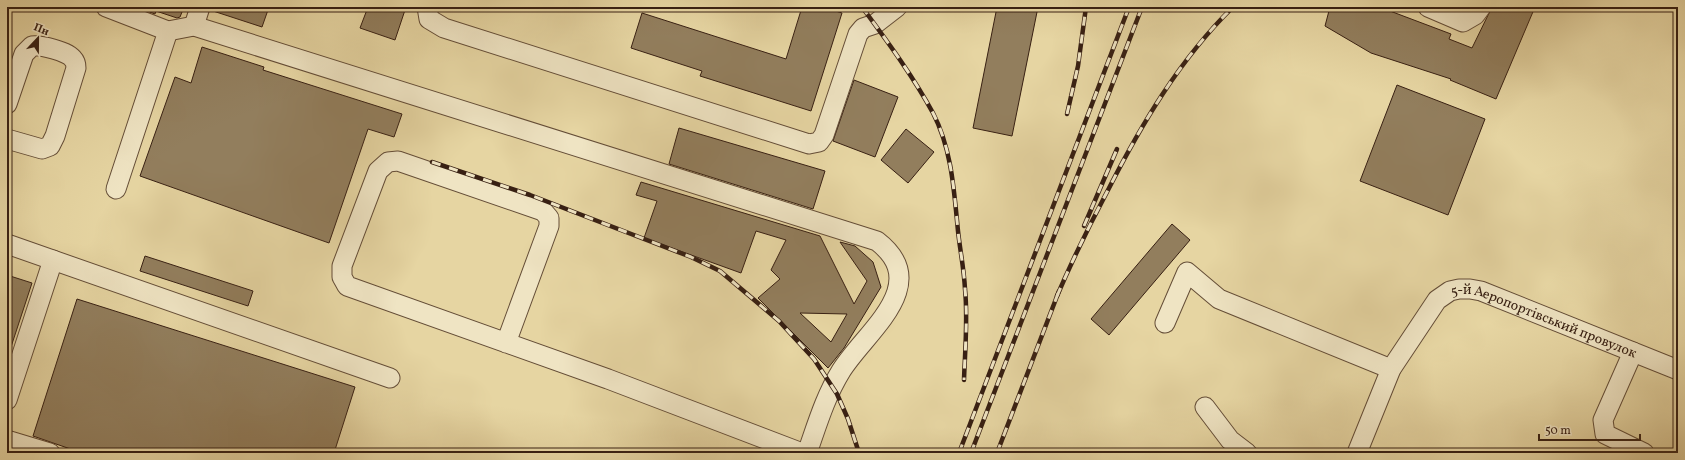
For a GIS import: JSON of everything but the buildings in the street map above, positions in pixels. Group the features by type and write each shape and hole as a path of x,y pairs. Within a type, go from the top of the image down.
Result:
{"lane":[{"path":"106,7 168,31 194,26 877,242 888,250 898,266 899,285 891,307 842,370 824,402 807,453"},
{"path":"194,26 200,7"},
{"path":"427,7 429,19 444,28 809,144 819,142 824,135 858,34 863,28 875,24 897,7"},
{"path":"1428,7 1463,22 1475,15 1481,7"},
{"path":"116,189 168,31"},
{"path":"7,104 24,54 32,46 37,45 67,54 74,59 76,68 55,136 50,146 42,149 7,139"},
{"path":"506,342 549,226 549,218 543,211 398,161 388,162 378,171 342,266 342,277 347,286 506,342 802,453"},
{"path":"7,244 390,378"},
{"path":"7,400 53,260"},
{"path":"1165,323 1187,272 1219,299 1391,369"},
{"name":"5-й Аеропортівський провулок","path":"1357,453 1391,369 1437,300 1450,291 1470,289 1481,291 1678,370"},
{"path":"1633,352 1603,420 1605,434 1644,453"},
{"path":"1205,406 1230,440 1247,453"},
{"path":"7,440 50,453"}],"railway":[{"path":"862,7 917,86 933,113 944,141 951,171 966,300 964,380"},
{"path":"1067,114 1078,66 1086,7"},
{"path":"959,453 1129,7"},
{"path":"971,453 1142,7"},
{"path":"1057,296 1120,167 1162,94 1195,49 1213,27 1233,7"},
{"path":"1084,226 1117,149"},
{"path":"432,162 530,195 691,257 720,271 779,321 814,359 837,394 848,419 859,453"},
{"path":"997,453 1059,291"}]}
